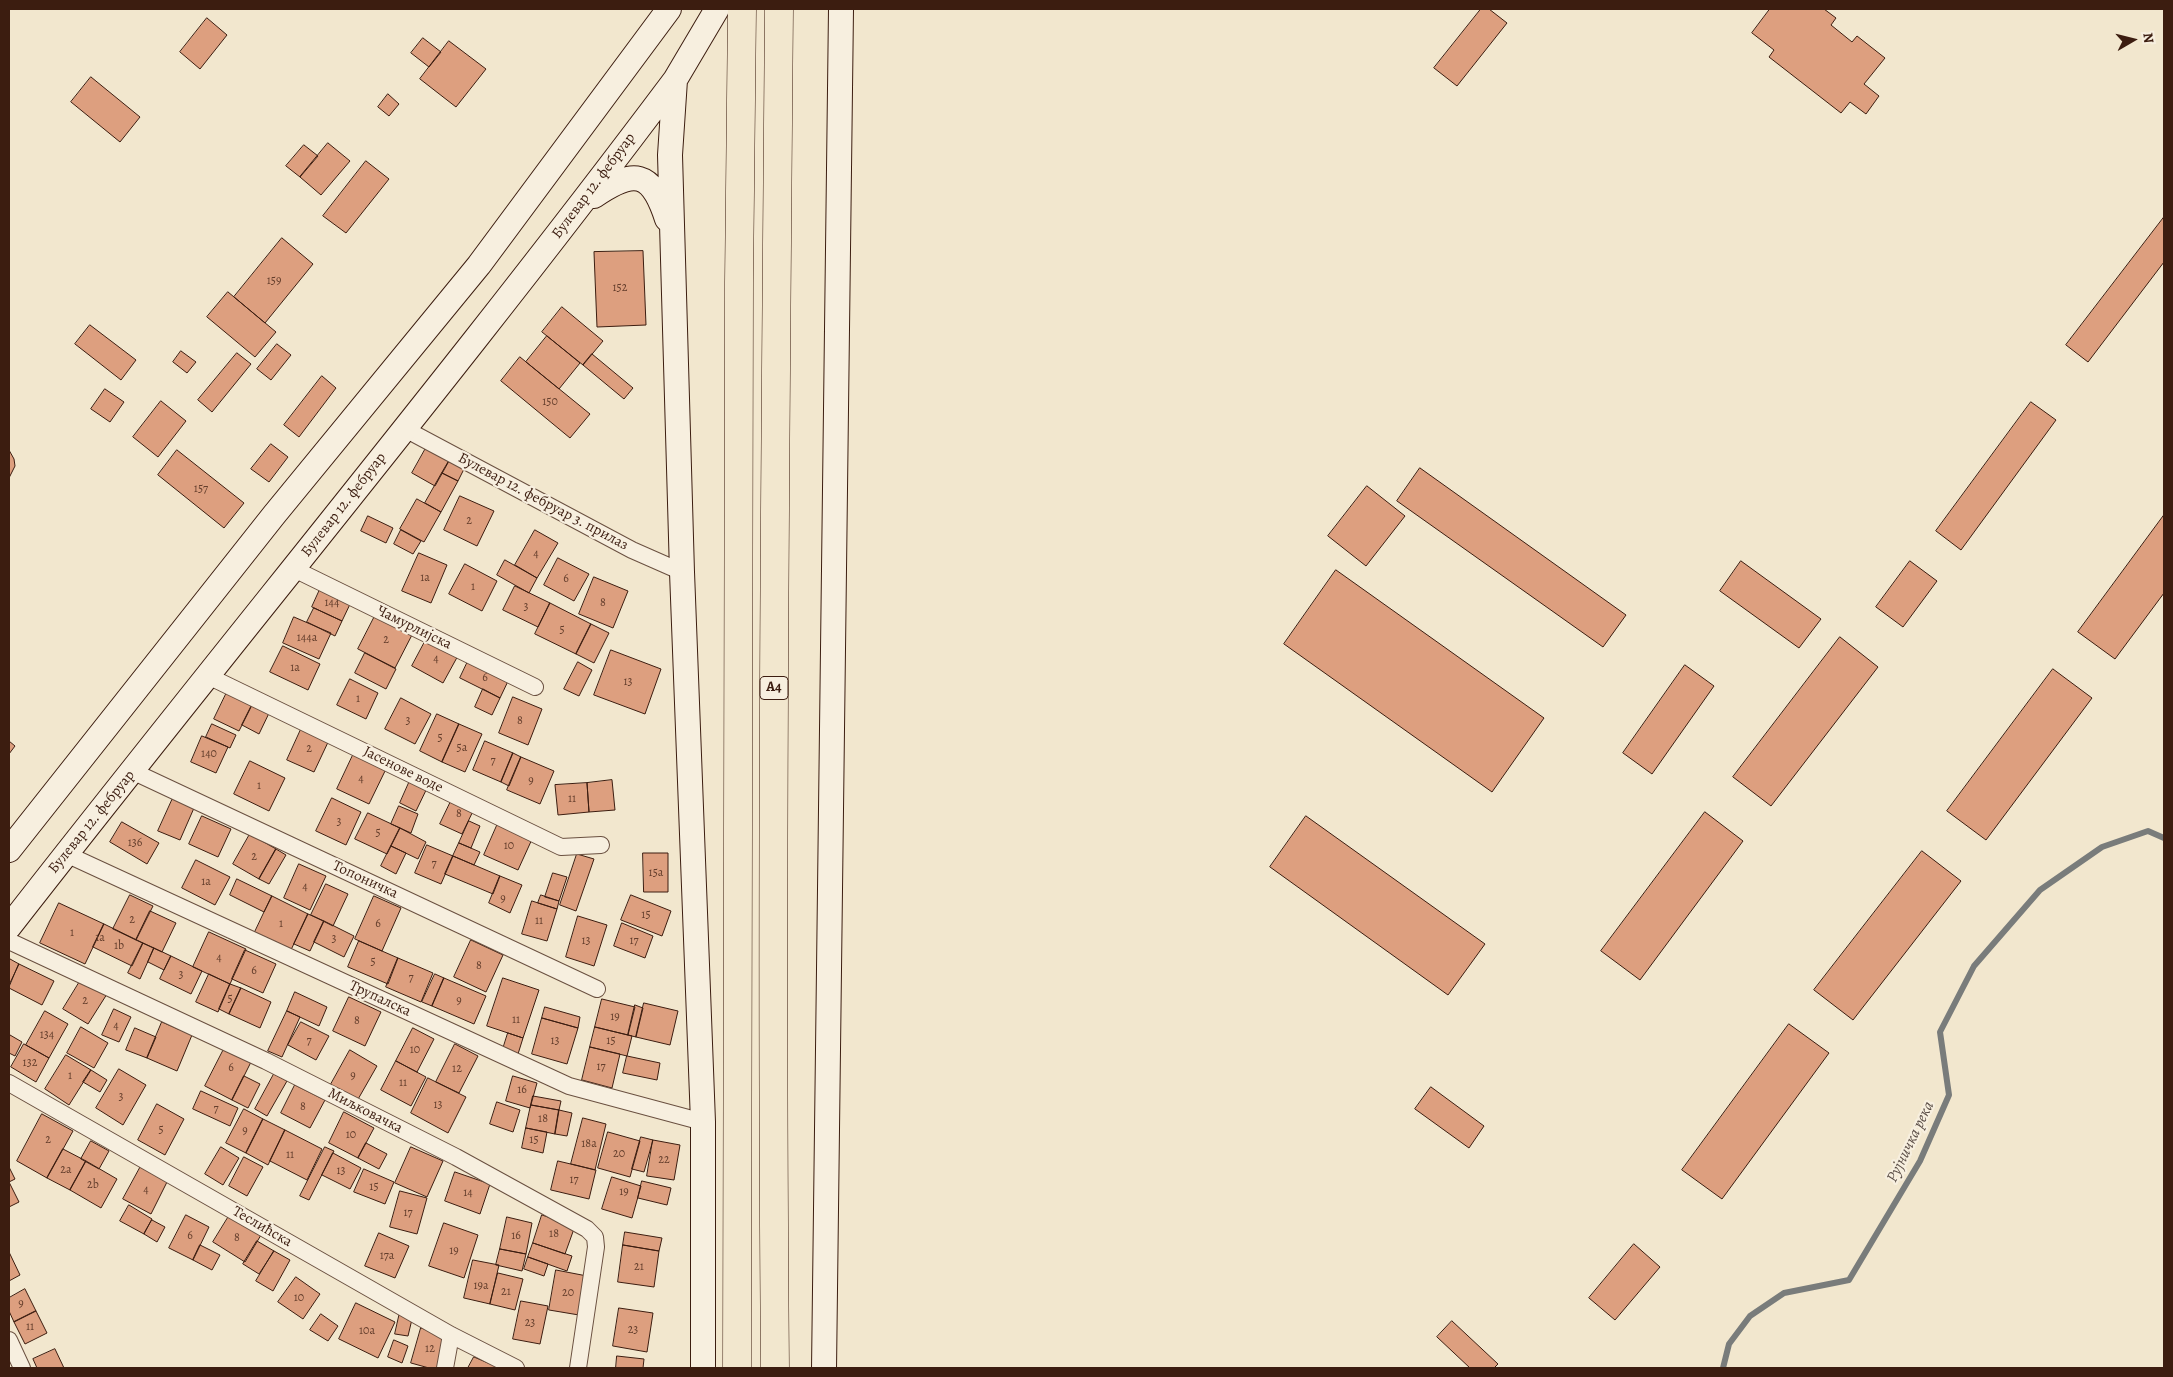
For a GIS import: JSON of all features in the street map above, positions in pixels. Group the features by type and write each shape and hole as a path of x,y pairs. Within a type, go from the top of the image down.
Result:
{"highway":[{"name":"A4","path":"737,1368 739,302 742,9"},
{"name":"A4","path":"775,1368 773,1088 775,918 774,466 779,9"}],"main road":[{"path":"9,850 274,515 479,265 669,9"},
{"name":"Булевар 12. фебруар","path":"9,927 582,203 675,80 717,9"},
{"path":"824,1368 842,9"},
{"path":"675,80 670,155 674,240 682,572 704,1122 703,1368"},
{"path":"582,203 620,180 629,177 638,178 646,182 657,194 674,240"}],"street":[{"name":"Булевар 12. фебруар 3. прилаз","path":"405,428 632,550 682,572"},
{"name":"Чамурлијска","path":"294,569 535,687"},
{"name":"Јасенове воде","path":"208,676 561,847 601,845"},
{"name":"Топоничка","path":"132,770 597,989"},
{"name":"Трупалска","path":"66,854 569,1086 704,1122"},
{"name":"Миљковачка","path":"9,941 266,1061 456,1157 587,1229 595,1237 596,1247 578,1368"},
{"name":"Теслићска","path":"9,1082 451,1335 516,1368"},
{"path":"445,1368 451,1335"},
{"path":"9,1340 22,1368"}],"building":[{"path":"1481,9 1489,9 1507,23 1457,86 1434,68"},
{"path":"1770,9 1824,9 1836,18 1831,25 1852,42 1857,36 1885,58 1864,84 1879,96 1866,114 1850,102 1841,113 1769,57 1774,50 1752,33"},
{"path":"207,18 227,35 200,69 180,52"},
{"path":"423,38 441,52 429,67 411,53"},
{"path":"449,41 486,69 456,107 420,79"},
{"path":"91,77 140,117 120,142 71,102"},
{"path":"388,94 399,104 389,116 378,107"},
{"path":"328,143 350,161 321,195 300,177"},
{"path":"304,145 318,156 300,177 286,166"},
{"path":"366,161 389,179 346,233 323,216"},
{"path":"2164,217 2164,262 2088,362 2066,345"},
{"path":"282,238 313,264 265,323 234,297"},
{"path":"643,251 646,325 597,327 594,252"},
{"path":"228,292 276,332 255,357 207,317"},
{"path":"562,307 603,341 583,365 542,332"},
{"path":"90,325 136,360 121,380 75,344"},
{"path":"547,336 580,363 559,389 526,362"},
{"path":"277,344 291,355 271,380 257,369"},
{"path":"181,351 196,362 187,373 173,362"},
{"path":"237,353 251,364 212,412 198,400"},
{"path":"592,354 633,388 624,399 583,365"},
{"path":"520,357 590,414 570,438 501,381"},
{"path":"322,376 336,388 299,437 284,425"},
{"path":"105,389 124,402 110,422 91,409"},
{"path":"161,401 186,421 158,457 133,437"},
{"path":"2031,402 2056,420 1961,550 1936,531"},
{"path":"271,444 288,457 269,482 251,469"},
{"path":"426,448 449,461 435,486 412,473"},
{"path":"9,450 14,459 15,466 9,478"},
{"path":"177,450 244,503 224,528 158,475"},
{"path":"449,461 464,469 458,481 442,473"},
{"path":"1420,468 1626,615 1603,647 1397,501"},
{"path":"442,473 458,481 441,512 425,503"},
{"path":"1367,486 1405,516 1366,566 1328,536"},
{"path":"460,496 494,511 477,546 444,530"},
{"path":"417,499 441,512 424,542 400,529"},
{"path":"2164,515 2164,593 2115,659 2078,632"},
{"path":"368,516 393,528 386,543 361,531"},
{"path":"401,530 421,541 413,554 394,544"},
{"path":"535,530 558,543 537,578 515,565"},
{"path":"419,553 447,565 431,603 402,591"},
{"path":"558,558 589,574 574,601 544,585"},
{"path":"505,560 537,578 529,593 497,575"},
{"path":"1741,561 1821,619 1799,648 1720,591"},
{"path":"1910,561 1937,581 1903,627 1876,607"},
{"path":"465,564 497,581 482,611 449,594"},
{"path":"1336,570 1544,718 1492,792 1284,644"},
{"path":"594,577 628,591 613,628 579,614"},
{"path":"322,585 352,600 342,621 312,607"},
{"path":"515,586 550,603 538,627 503,610"},
{"path":"550,603 591,624 576,654 535,634"},
{"path":"314,608 342,621 335,636 307,622"},
{"path":"377,612 414,631 395,668 358,649"},
{"path":"294,617 331,633 319,659 283,643"},
{"path":"591,624 609,633 594,663 576,654"},
{"path":"428,636 460,652 443,683 412,666"},
{"path":"1840,637 1878,667 1771,806 1733,777"},
{"path":"283,646 320,664 308,690 270,672"},
{"path":"611,650 661,669 645,714 594,695"},
{"path":"365,653 396,669 386,689 355,673"},
{"path":"470,657 510,677 500,698 460,678"},
{"path":"578,662 592,670 579,696 564,689"},
{"path":"1685,665 1714,686 1652,774 1623,753"},
{"path":"2053,669 2092,698 1986,840 1947,811"},
{"path":"350,679 378,693 366,719 337,705"},
{"path":"229,688 254,701 239,731 214,719"},
{"path":"483,689 500,698 492,715 475,707"},
{"path":"513,697 542,709 528,745 499,733"},
{"path":"401,698 431,714 415,744 385,729"},
{"path":"254,701 271,709 259,734 242,725"},
{"path":"437,714 459,724 442,762 420,751"},
{"path":"212,724 236,735 230,748 206,737"},
{"path":"459,724 482,734 465,772 442,762"},
{"path":"303,725 330,738 314,772 287,760"},
{"path":"202,736 228,747 216,773 191,762"},
{"path":"9,741 15,746 9,754"},
{"path":"485,741 513,753 501,782 473,770"},
{"path":"354,753 386,769 369,804 337,789"},
{"path":"513,753 521,757 509,786 501,782"},
{"path":"521,757 554,771 540,804 507,790"},
{"path":"250,761 285,778 269,811 234,794"},
{"path":"412,776 429,784 416,811 400,803"},
{"path":"612,780 615,810 589,812 587,783"},
{"path":"587,783 589,812 558,815 555,785"},
{"path":"453,797 475,807 462,834 440,824"},
{"path":"173,798 194,808 180,840 158,831"},
{"path":"332,798 361,812 346,845 316,831"},
{"path":"399,806 418,814 411,833 391,824"},
{"path":"1705,812 1743,841 1640,980 1601,951"},
{"path":"368,813 400,828 387,854 355,839"},
{"path":"202,816 231,829 218,857 189,844"},
{"path":"1306,816 1485,944 1448,995 1270,867"},
{"path":"469,821 480,826 471,848 459,843"},
{"path":"499,821 533,837 518,870 484,855"},
{"path":"122,822 159,843 147,864 110,842"},
{"path":"400,828 426,842 418,859 391,846"},
{"path":"250,834 276,849 259,879 233,864"},
{"path":"459,843 480,852 474,865 453,856"},
{"path":"427,845 453,856 441,884 415,873"},
{"path":"391,846 406,853 396,874 381,866"},
{"path":"276,849 286,855 269,884 259,879"},
{"path":"1922,851 1961,881 1853,1020 1814,990"},
{"path":"643,853 668,853 668,892 644,892"},
{"path":"577,854 594,859 576,911 560,905"},
{"path":"453,856 500,876 493,894 445,874"},
{"path":"196,860 230,877 215,905 182,888"},
{"path":"299,864 326,876 310,910 284,898"},
{"path":"553,873 567,877 559,901 545,897"},
{"path":"500,876 522,885 510,913 489,903"},
{"path":"237,879 272,896 264,912 230,895"},
{"path":"326,884 348,894 333,926 311,915"},
{"path":"130,895 153,906 136,940 113,929"},
{"path":"541,895 559,901 557,909 538,903"},
{"path":"631,895 671,911 662,936 621,920"},
{"path":"272,896 308,914 290,952 254,934"},
{"path":"374,896 401,908 382,951 355,939"},
{"path":"532,901 557,909 547,941 522,934"},
{"path":"59,903 104,924 85,964 40,943"},
{"path":"150,911 176,923 162,952 136,940"},
{"path":"308,914 324,921 310,951 294,944"},
{"path":"578,916 607,925 594,966 566,957"},
{"path":"324,921 354,936 344,957 314,942"},
{"path":"622,923 653,936 645,958 614,946"},
{"path":"104,924 143,943 132,966 93,947"},
{"path":"209,932 246,949 230,984 193,967"},
{"path":"471,940 503,955 486,992 454,977"},
{"path":"359,941 398,958 388,984 348,967"},
{"path":"143,943 154,948 140,979 128,973"},
{"path":"154,948 171,956 164,970 148,962"},
{"path":"245,950 276,964 263,993 232,979"},
{"path":"171,956 202,971 191,994 160,979"},
{"path":"398,958 433,973 421,1002 386,987"},
{"path":"9,960 19,964 9,985"},
{"path":"19,964 54,981 42,1005 9,988"},
{"path":"209,974 230,984 218,1012 196,1002"},
{"path":"435,974 444,978 432,1006 422,1002"},
{"path":"82,978 107,994 88,1024 63,1009"},
{"path":"444,978 486,996 474,1024 432,1006"},
{"path":"503,978 539,990 523,1038 487,1026"},
{"path":"230,984 241,988 229,1014 219,1009"},
{"path":"241,988 271,1002 260,1028 229,1014"},
{"path":"295,992 327,1007 319,1026 287,1011"},
{"path":"349,997 381,1012 365,1046 333,1031"},
{"path":"602,999 635,1007 628,1035 595,1027"},
{"path":"644,1003 678,1011 670,1045 636,1037"},
{"path":"635,1005 643,1008 636,1037 628,1035"},
{"path":"545,1007 580,1017 578,1028 542,1018"},
{"path":"114,1009 131,1017 119,1042 102,1035"},
{"path":"45,1011 68,1024 49,1058 26,1045"},
{"path":"287,1011 300,1017 282,1057 268,1051"},
{"path":"542,1018 578,1028 567,1064 532,1054"},
{"path":"162,1022 192,1035 177,1071 147,1058"},
{"path":"301,1022 329,1036 316,1060 288,1045"},
{"path":"1789,1024 1829,1053 1722,1199 1682,1170"},
{"path":"81,1027 108,1043 94,1068 67,1053"},
{"path":"595,1027 632,1036 627,1056 590,1047"},
{"path":"135,1028 156,1037 147,1058 126,1050"},
{"path":"413,1028 434,1039 417,1072 396,1061"},
{"path":"508,1033 523,1038 518,1054 503,1049"},
{"path":"10,1035 22,1042 15,1056 9,1053"},
{"path":"24,1044 49,1058 36,1082 11,1067"},
{"path":"455,1044 478,1056 459,1093 436,1082"},
{"path":"225,1047 252,1060 232,1100 205,1086"},
{"path":"590,1047 620,1054 612,1088 582,1080"},
{"path":"350,1050 377,1066 357,1101 330,1086"},
{"path":"66,1055 91,1070 69,1105 45,1089"},
{"path":"627,1056 660,1063 657,1080 623,1073"},
{"path":"396,1061 426,1077 411,1106 381,1090"},
{"path":"119,1069 146,1085 123,1125 96,1108"},
{"path":"91,1070 107,1080 100,1092 83,1082"},
{"path":"274,1074 287,1081 267,1116 255,1109"},
{"path":"244,1076 260,1084 248,1108 232,1100"},
{"path":"513,1076 537,1083 530,1108 506,1101"},
{"path":"428,1078 466,1097 448,1133 411,1113"},
{"path":"295,1085 325,1100 310,1128 281,1113"},
{"path":"1431,1087 1484,1126 1469,1148 1415,1109"},
{"path":"201,1091 238,1108 230,1126 193,1109"},
{"path":"533,1096 561,1101 559,1110 531,1105"},
{"path":"497,1102 520,1110 513,1132 490,1124"},
{"path":"157,1104 184,1119 165,1155 138,1140"},
{"path":"531,1105 559,1110 555,1134 526,1128"},
{"path":"244,1109 263,1119 246,1153 226,1143"},
{"path":"559,1110 572,1113 567,1136 555,1134"},
{"path":"344,1112 374,1128 358,1158 329,1143"},
{"path":"42,1114 73,1131 47,1178 17,1161"},
{"path":"583,1118 606,1124 595,1170 571,1164"},
{"path":"263,1119 285,1130 268,1165 246,1153"},
{"path":"526,1128 547,1132 543,1153 522,1148"},
{"path":"285,1130 322,1149 307,1180 270,1161"},
{"path":"608,1132 640,1141 630,1177 598,1168"},
{"path":"641,1137 653,1140 644,1172 632,1169"},
{"path":"653,1140 680,1145 674,1180 647,1176"},
{"path":"91,1141 109,1151 99,1169 81,1159"},
{"path":"366,1143 387,1154 379,1169 358,1158"},
{"path":"221,1147 239,1158 223,1185 205,1174"},
{"path":"325,1147 334,1151 309,1200 300,1196"},
{"path":"411,1147 443,1161 427,1197 395,1183"},
{"path":"63,1149 86,1161 70,1190 47,1178"},
{"path":"333,1153 361,1168 350,1189 322,1175"},
{"path":"244,1157 263,1167 247,1196 229,1186"},
{"path":"86,1161 117,1179 101,1208 70,1190"},
{"path":"558,1161 596,1170 589,1199 551,1190"},
{"path":"141,1166 168,1180 151,1214 123,1199"},
{"path":"9,1167 15,1179 9,1182"},
{"path":"364,1169 394,1182 385,1204 354,1192"},
{"path":"455,1172 490,1184 480,1214 445,1201"},
{"path":"612,1177 641,1186 632,1218 602,1209"},
{"path":"642,1181 671,1188 667,1205 638,1198"},
{"path":"9,1182 19,1202 9,1207"},
{"path":"400,1191 427,1198 417,1234 390,1227"},
{"path":"129,1205 152,1219 144,1234 120,1221"},
{"path":"186,1215 209,1227 193,1260 169,1248"},
{"path":"542,1215 575,1226 565,1254 533,1243"},
{"path":"229,1216 261,1235 245,1262 213,1242"},
{"path":"507,1217 532,1223 526,1254 500,1249"},
{"path":"152,1220 165,1227 157,1242 144,1234"},
{"path":"444,1223 478,1235 464,1278 429,1266"},
{"path":"625,1232 662,1238 659,1251 623,1245"},
{"path":"379,1233 409,1246 395,1278 365,1266"},
{"path":"257,1241 274,1251 259,1274 243,1264"},
{"path":"533,1243 572,1256 567,1271 528,1257"},
{"path":"1634,1244 1660,1267 1615,1320 1589,1298"},
{"path":"200,1245 220,1255 212,1270 193,1260"},
{"path":"623,1245 659,1251 654,1287 618,1282"},
{"path":"500,1249 526,1254 522,1271 496,1265"},
{"path":"274,1251 290,1260 273,1291 256,1281"},
{"path":"9,1252 20,1275 9,1281"},
{"path":"528,1257 548,1264 544,1276 524,1269"},
{"path":"473,1260 499,1265 490,1304 464,1298"},
{"path":"556,1270 587,1276 579,1315 549,1310"},
{"path":"498,1273 523,1279 515,1310 490,1304"},
{"path":"296,1277 320,1294 303,1319 278,1302"},
{"path":"25,1289 36,1311 14,1322 9,1311 9,1298"},
{"path":"521,1301 548,1306 540,1344 513,1339"},
{"path":"356,1303 395,1322 378,1358 339,1339"},
{"path":"619,1308 653,1313 647,1352 613,1346"},
{"path":"36,1311 47,1333 25,1344 14,1322"},
{"path":"400,1312 413,1315 408,1336 395,1334"},
{"path":"321,1314 338,1326 328,1341 310,1330"},
{"path":"1452,1321 1498,1364 1494,1368 1470,1368 1437,1337"},
{"path":"421,1328 449,1336 439,1368 429,1368 411,1363"},
{"path":"394,1340 408,1346 402,1363 388,1357"},
{"path":"55,1349 64,1368 37,1368 33,1359"},
{"path":"617,1356 644,1359 643,1368 616,1368"},
{"path":"474,1357 500,1368 468,1368"}],"waterway":[{"name":"Рујничка река","path":"1723,1368 1729,1344 1750,1316 1784,1293 1849,1280 1920,1161 1949,1095 1940,1032 1974,966 2040,890 2102,847 2148,831 2164,838"}]}
